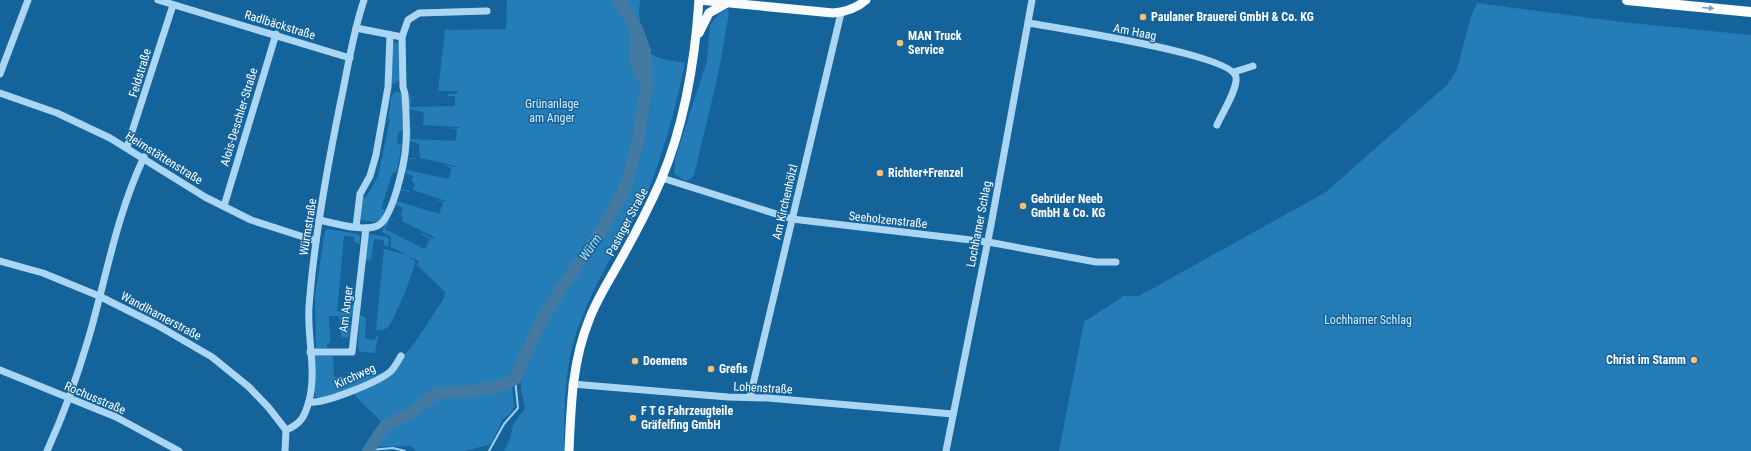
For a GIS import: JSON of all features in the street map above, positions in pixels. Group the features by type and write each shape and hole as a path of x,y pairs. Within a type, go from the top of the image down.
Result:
{"highway":[{"path":"1628,0 1751,12"}],"main road":[{"path":"699,0 841,13 858,6 866,0"},
{"name":"Pasinger Straße","path":"569,451 572,384 576,359 596,302 646,215 662,178 690,86 699,0"},
{"path":"696,38 709,14 717,7 727,3"}],"street":[{"path":"0,74 26,0"},
{"name":"Radlbäckstraße","path":"158,0 276,34 350,58"},
{"name":"Würmstraße","path":"286,430 295,426 303,419 311,391 309,307 316,241 334,132 356,28 364,0"},
{"name":"Lochhamer Schlag","path":"946,451 988,242 1032,0"},
{"name":"Feldstraße","path":"127,147 173,5"},
{"path":"319,220 366,228 375,227 385,220 397,186 406,143 402,37 408,20 419,13 487,11"},
{"name":"Am Kirchenhölzl","path":"750,397 841,13"},
{"name":"Am Haag","path":"1029,23 1182,52 1217,63 1234,72"},
{"path":"356,28 402,37"},
{"name":"Alois-Deschler-Straße","path":"224,206 276,34"},
{"path":"356,227 360,194 370,176 376,155 388,87 390,35"},
{"path":"1217,125 1235,87 1236,77 1234,72 1253,66"},
{"path":"388,87 403,87"},
{"name":"Heimstättenstraße","path":"0,93 57,113 127,147 205,197 251,220 316,241"},
{"path":"47,451 84,353 128,192 144,158"},
{"name":"Seeholzenstraße","path":"662,178 792,219 988,242 1096,262 1116,262"},
{"name":"Am Anger","path":"310,352 352,352 366,228"},
{"name":"Wandlhamerstraße","path":"0,261 43,273 99,296 157,325 212,357 249,387 269,408 286,430"},
{"name":"Kirchweg","path":"309,402 315,403 351,392 372,382 390,372 402,356"},
{"name":"Rochusstraße","path":"0,370 116,417 179,451"},
{"name":"Lohenstraße","path":"572,384 953,414"},
{"path":"285,451 286,430"}],"green space":[{"name":"Grünanlage am Anger","path":"507,0 641,0 639,18 646,48 652,55 657,57 685,63 677,99 656,171 640,210 622,236 578,327 570,357 565,392 564,451 504,451 510,439 513,425 525,408 521,390 521,375 537,342 530,337 511,374 514,407 510,414 503,419 491,444 465,451 417,451 411,446 374,447 373,445 388,430 384,424 359,400 351,388 319,399 315,396 314,356 333,356 334,377 367,376 384,372 392,367 409,350 444,298 445,292 417,265 419,261 391,247 391,237 382,232 387,219 390,219 385,229 425,249 430,239 421,234 422,233 433,239 434,237 402,221 403,217 401,215 403,208 397,205 394,201 397,190 402,189 410,191 401,190 397,201 439,214 443,203 434,199 446,201 413,190 415,184 412,181 413,176 403,172 405,160 408,159 406,170 449,179 451,168 443,165 456,167 420,158 419,144 408,140 408,129 411,127 411,139 456,141 457,129 447,128 460,127 423,125 424,112 408,109 408,97 420,95 411,97 411,107 455,106 455,96 448,96 448,94 457,94 457,91 438,91 445,30 506,29"},
{"name":"Lochhamer Schlag","path":"1477,3 1622,22 1751,35 1751,451 1059,451 1084,322 1124,296 1139,296 1326,192 1447,85 1457,69 1471,16"},
{"path":"728,9 729,13 718,75 694,175 691,179 686,181 674,174 675,159 707,61 710,25 720,13"},
{"path":"395,42 399,44 400,79 394,84 391,82 392,44"},
{"path":"396,91 402,94 403,129 398,133 397,145 402,143 397,171 392,174 381,209 385,209 381,220 374,222 361,220 363,197 366,197 378,177 390,119 388,119 391,97"},
{"path":"327,229 358,234 360,236 360,244 354,242 354,237 344,236 337,311 348,312 349,305 354,305 354,315 352,315 350,320 352,323 340,323 339,316 329,316 330,343 327,343 327,348 316,348 315,296 325,231"},
{"path":"370,234 387,237 389,239 388,247 384,245 384,240 374,239 371,260 365,261 367,236"},
{"path":"384,249 407,255 415,261 408,283 391,323 385,329 376,330"},
{"path":"360,315 366,318 365,339 375,340 376,336 378,336 375,353 361,352 358,348"},
{"path":"341,325 351,325 349,337 341,338"}],"waterway":[{"name":"Würm","path":"368,451 384,427 412,412 437,393 474,391 503,385 515,379 541,321 603,228 624,191 638,142 647,81 645,51 637,29 619,0"},
{"name":"Würm","path":"637,34 635,49 639,73 642,76"},
{"name":"Würm","path":"489,451 504,424 518,408 515,379"},
{"name":"Würm","path":"369,450 393,448 405,451"}],"place":[{"name":"Paulaner Brauerei GmbH & Co. KG","path":"1143,17"},
{"name":"MAN Truck Service","path":"900,43"},
{"name":"Richter+Frenzel","path":"880,173"},
{"name":"Gebrüder Neeb GmbH & Co. KG","path":"1023,206"},
{"name":"Christ im Stamm","path":"1694,360"},
{"name":"Doemens","path":"635,361"},
{"name":"Grefis","path":"711,369"},
{"name":"F T G Fahrzeugteile Gräfelfing GmbH","path":"633,418"}]}
